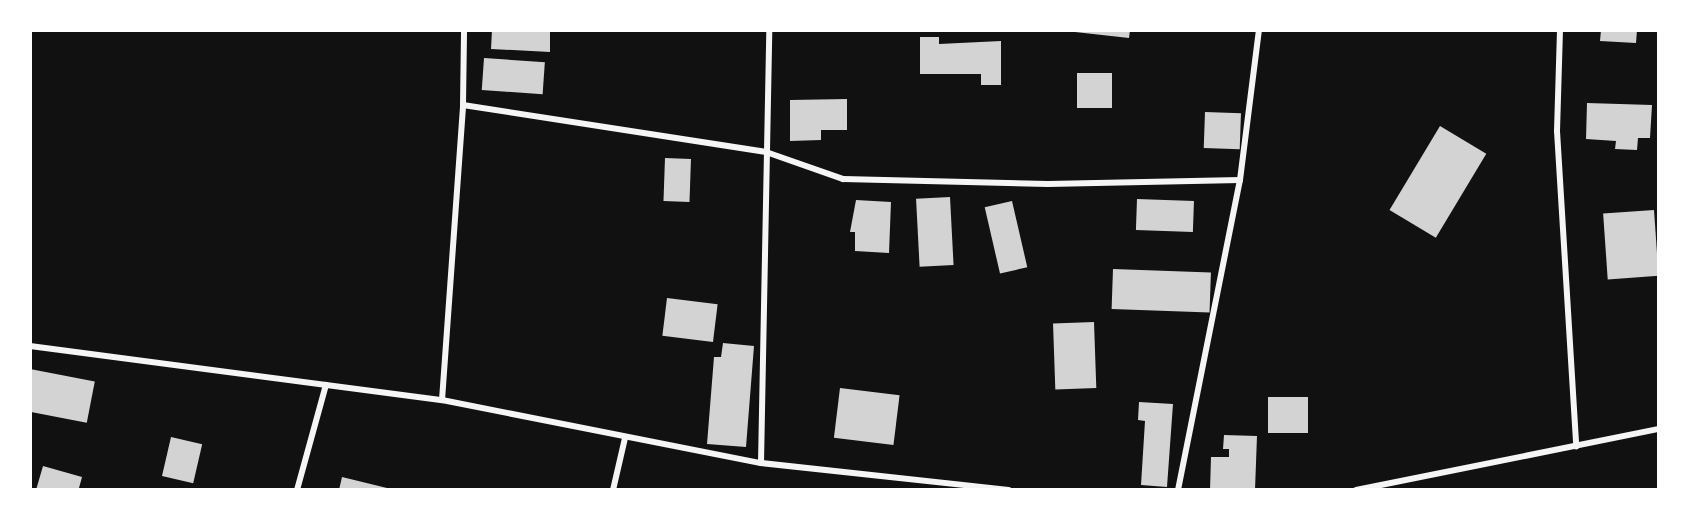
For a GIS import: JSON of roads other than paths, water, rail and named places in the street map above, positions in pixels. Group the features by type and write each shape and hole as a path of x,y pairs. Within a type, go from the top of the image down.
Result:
{"street":[{"path":"442,400 463,105 464,30"},
{"path":"760,463 768,30"},
{"path":"1178,490 1240,180 1259,30"},
{"path":"1560,30 1557,130 1576,446"},
{"path":"463,105 766,152 843,179 1048,184 1240,180"},
{"path":"30,346 442,400 760,463 1009,490"},
{"path":"297,490 326,385"},
{"path":"1356,490 1659,429"},
{"path":"613,490 625,438"}]}
